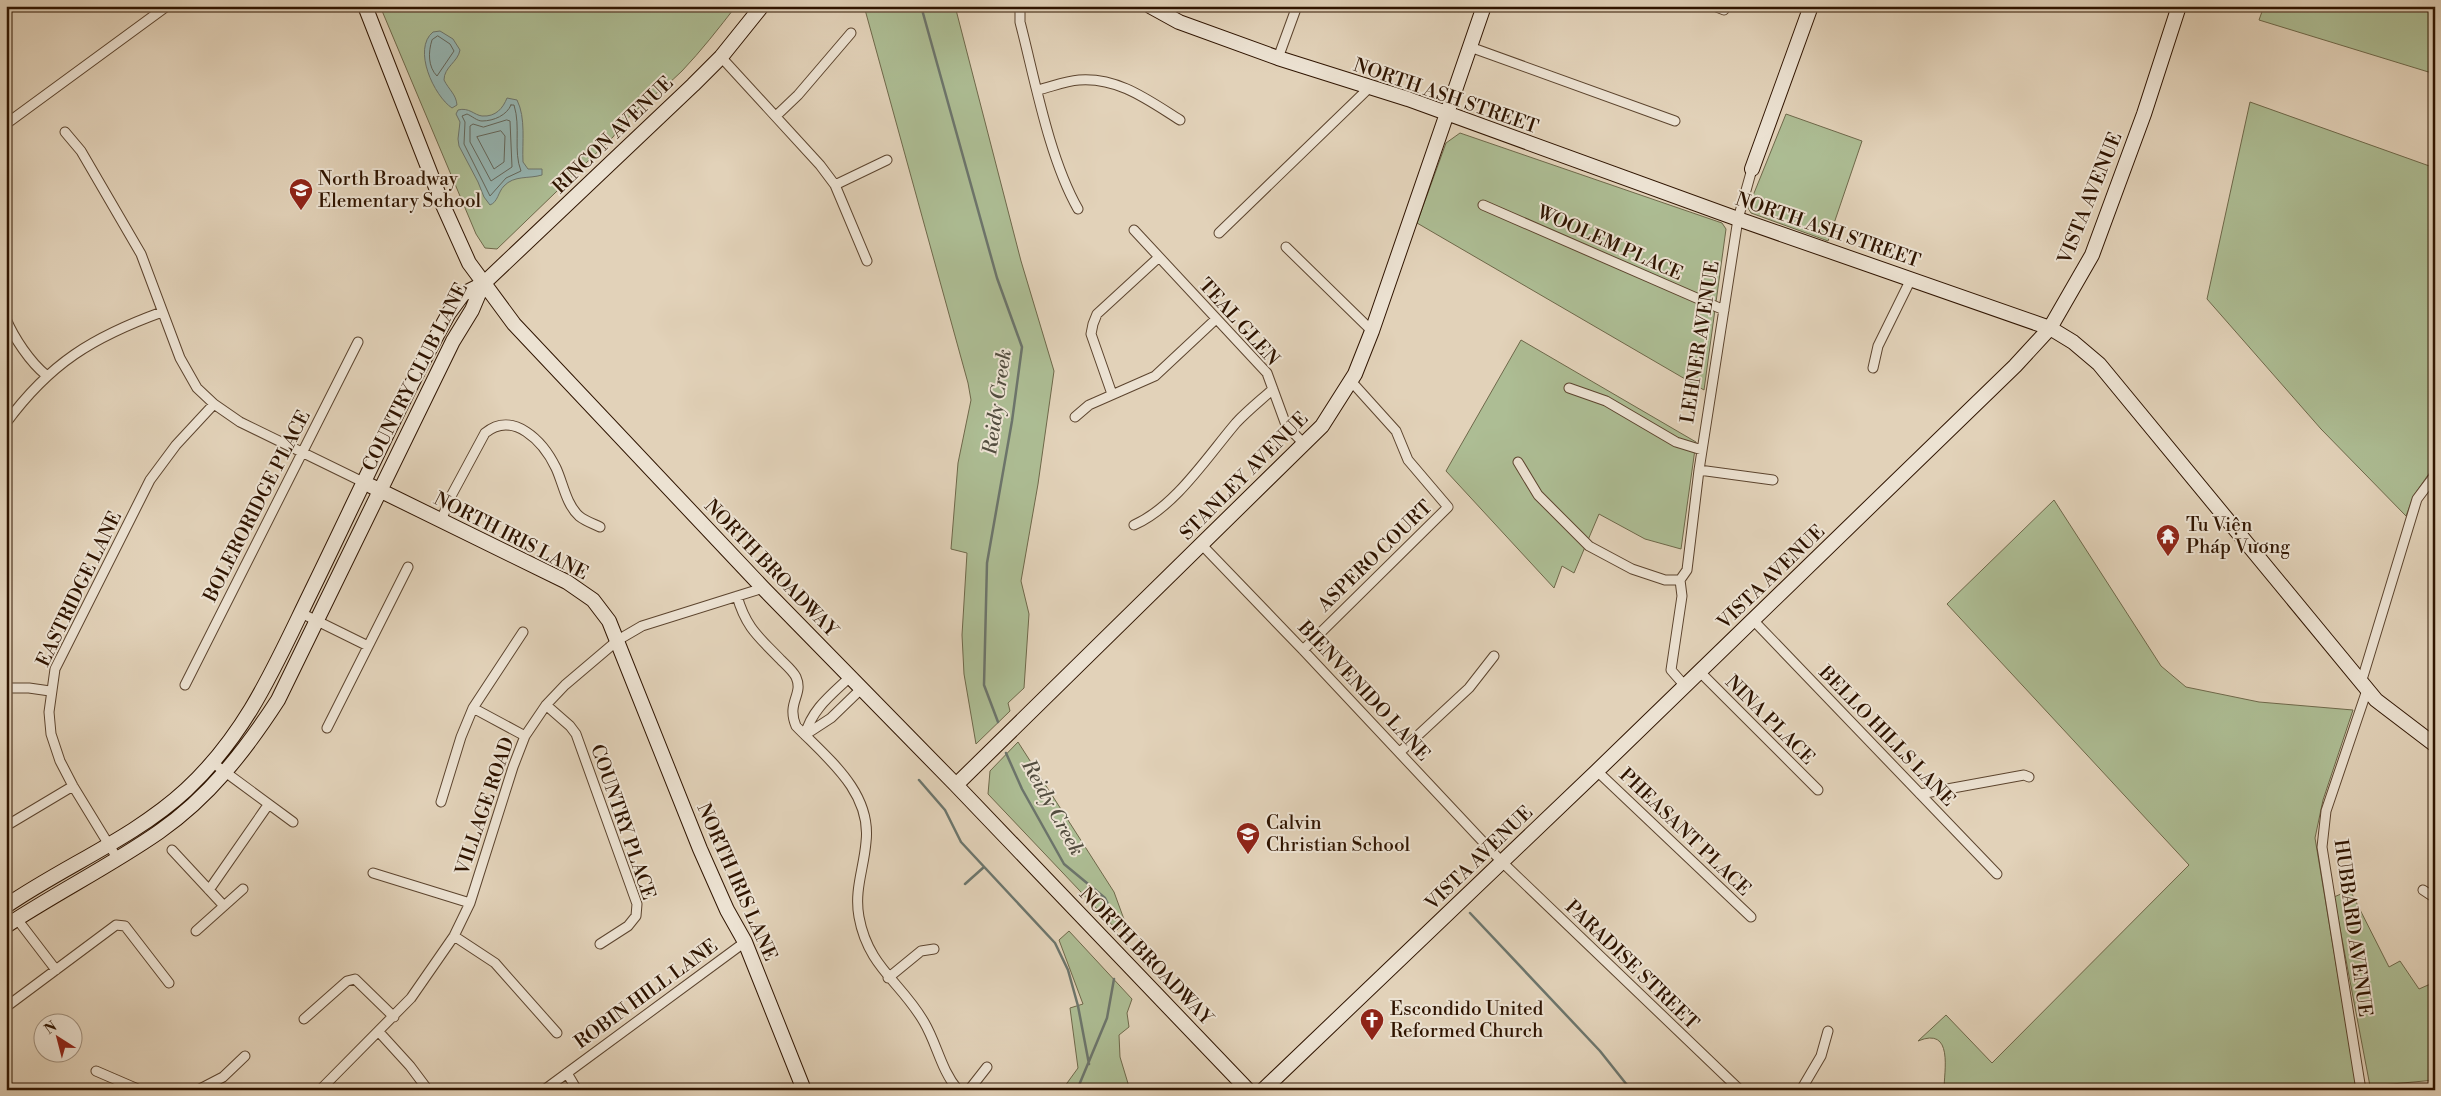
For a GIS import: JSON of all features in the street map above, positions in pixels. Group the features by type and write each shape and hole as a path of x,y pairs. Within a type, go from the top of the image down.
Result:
{"main road":[{"name":"NORTH BROADWAY","path":"365,6 442,203 469,263 514,324 763,588 956,785 1248,1090"},
{"name":"RINCON AVENUE","path":"483,284 721,57 762,6"},
{"name":"NORTH ASH STREET","path":"1150,6 1179,22 1278,58 1446,114 1738,220 2050,328 2073,342 2099,364 2364,686 2387,711 2435,745"},
{"name":"STANLEY AVENUE","path":"956,785 1322,426 1355,374 1372,331 1484,6"},
{"name":"LEHNER AVENUE","path":"1752,169 1811,6"},
{"name":"VISTA AVENUE","path":"1263,1090 1598,771 2015,366 2050,328 2092,255 2144,114 2179,6"},
{"name":"COUNTRY CLUB LANE","path":"8,905 150,818 185,791 234,737 251,712 449,313 463,294 483,284"},
{"name":"COUNTRY CLUB LANE","path":"12,923 159,832 187,810 224,774 253,738 278,700 453,341 472,310 483,284"},
{"name":"NORTH IRIS LANE","path":"364,483 567,582 593,600 609,621 700,849 726,910 745,942 804,1090"},
{"path":"8,905 12,923"}],"street":[{"path":"6,124 167,6"},
{"path":"1020,6 1020,22 1051,140 1065,186 1078,209"},
{"path":"1278,58 1296,6"},
{"path":"1714,6 1724,10"},
{"path":"776,116 798,95 851,33"},
{"path":"1470,47 1675,121"},
{"path":"721,57 820,165 835,185 867,261"},
{"path":"1038,90 1077,80 1114,83 1128,88 1180,120"},
{"path":"1219,233 1369,88"},
{"name":"NORTH IRIS LANE","path":"65,132 81,151 141,254 162,312 190,378 214,404 240,422 364,483"},
{"path":"835,185 887,160"},
{"name":"LEHNER AVENUE","path":"1684,686 1671,670 1682,596 1680,580 1687,570 1702,450 1738,220 1752,169"},
{"name":"WOOLEM PLACE","path":"1483,205 1724,310"},
{"name":"TEAL GLEN","path":"1134,230 1267,373 1286,425 1304,444"},
{"path":"1286,246 1372,331"},
{"path":"1112,394 1092,334 1093,324 1098,314 1158,258"},
{"path":"1872,368 1878,346 1911,279"},
{"path":"6,423 21,403 46,376 82,347 126,325 162,312"},
{"path":"6,319 11,330 46,376"},
{"path":"1075,417 1089,405 1155,376 1216,319"},
{"name":"BOLERORIDGE PLACE","path":"185,685 358,342"},
{"name":"ASPERO COURT","path":"1303,650 1448,507 1408,460 1396,431 1350,380"},
{"path":"1569,388 1606,401 1676,442 1702,450"},
{"path":"1134,524 1150,517 1165,505 1238,420 1273,389"},
{"name":"EASTRIDGE LANE","path":"117,858 60,761 51,734 50,691 55,669 150,480 176,445 214,404"},
{"path":"440,521 450,498 485,433 493,426 507,423 520,427 536,439 556,466 570,503 580,516 600,527"},
{"path":"1518,462 1538,495 1589,546 1632,569 1665,580 1680,580"},
{"path":"1700,470 1772,480"},
{"name":"HUBBARD AVENUE","path":"2361,1088 2322,847 2326,811 2417,499 2435,475"},
{"name":"BIENVENIDO LANE","path":"1200,544 1400,752 1502,862"},
{"path":"327,728 408,567"},
{"name":"VILLAGE ROAD","path":"320,1090 411,998 454,936 470,903 513,767 525,736 546,704 565,685 618,640 642,626 763,588"},
{"path":"737,596 747,625 795,675 799,689 792,706 792,716 796,726 843,775 860,800 867,830 857,886 859,917 871,954 923,1021 945,1071 958,1090"},
{"path":"301,613 368,646"},
{"name":"BELLO HILLS LANE","path":"1753,620 1997,874"},
{"path":"441,802 461,738 473,708 523,632"},
{"path":"1400,752 1469,688 1494,656"},
{"name":"NINA PLACE","path":"1700,672 1818,790"},
{"path":"805,735 809,721 820,705 850,677"},
{"path":"6,688 29,688 50,691"},
{"path":"805,735 831,718 861,689"},
{"name":"COUNTRY PLACE","path":"546,704 576,734 637,904 636,916 628,926 600,944"},
{"path":"473,708 525,736"},
{"path":"212,763 224,774 293,822"},
{"name":"PHEASANT PLACE","path":"1598,771 1751,917"},
{"path":"1920,794 2024,775 2029,777"},
{"path":"6,826 73,786"},
{"path":"209,890 268,805"},
{"path":"172,850 224,906"},
{"name":"PARADISE STREET","path":"1502,862 1740,1090"},
{"path":"373,873 470,903"},
{"path":"196,932 243,889"},
{"path":"2423,890 2435,898"},
{"path":"12,923 56,970"},
{"path":"6,1007 114,926 125,926 169,983"},
{"path":"454,936 495,963 557,1033"},
{"name":"ROBIN HILL LANE","path":"544,1090 745,942"},
{"path":"888,978 921,951 934,948"},
{"path":"304,1019 347,981 355,979 394,1017"},
{"path":"1801,1090 1821,1056 1828,1031"},
{"path":"379,1032 410,1066 428,1090"},
{"path":"198,1090 223,1078 245,1056"},
{"path":"969,1090 987,1067"},
{"path":"96,1071 140,1090"},
{"name":"ROBIN HILL LANE","path":"567,1073 577,1090"}],"green space":[{"path":"380,6 736,6 682,71 628,118 613,137 497,249 485,248 476,234"},
{"path":"864,6 955,6 1021,261 1054,371 1038,484 1021,581 1029,614 1024,688 1008,703 1010,711 976,744 964,674 962,635 967,553 951,549 958,463 971,400 968,383"},
{"path":"2264,6 2435,6 2435,74 2259,20"},
{"path":"2250,102 2435,168 2435,465 2414,495 2406,516 2321,429 2207,299"},
{"path":"1786,114 1862,141 1828,241 1751,213 1748,208"},
{"path":"1460,133 1722,223 1726,229 1704,390 1417,223 1446,143"},
{"path":"1521,340 1696,442 1681,549 1645,539 1599,514 1574,573 1562,566 1554,588 1446,471"},
{"path":"2054,500 2161,666 2186,687 2259,702 2353,710 2323,800 2315,838 2357,1090 1944,1090 1945,1053 1942,1045 1937,1040 1929,1038 1918,1041 1946,1015 1992,1063 2189,865 1947,604"},
{"path":"1018,742 1114,892 1125,922 1117,930 988,794 990,771"},
{"path":"2350,890 2389,967 2400,961 2419,989 2435,982 2435,1080 2370,1086 2334,897"},
{"path":"1069,931 1132,999 1127,1013 1129,1027 1119,1035 1120,1057 1130,1090 1062,1090 1078,1068 1070,1008 1083,1004 1059,940"}],"water":[{"path":"440,31 453,39 460,50 457,58 446,72 444,80 456,101 457,105 452,108 438,93 428,72 425,60 427,40 433,32"},
{"path":"507,98 517,100 522,114 523,162 528,169 542,169 542,175 512,180 502,188 495,202 490,205 484,197 459,146 460,122 456,114 458,110 462,109 482,116 491,115 501,108"}],"waterway":[{"name":"Reidy Creek","path":"921,6 997,278 1022,347 1012,421 987,563 984,685 998,722"},
{"name":"Reidy Creek","path":"1006,753 1022,789 1064,864 1105,898 1108,904 1108,921"},
{"path":"919,780 945,810 961,842 1055,943 1068,970 1078,1006 1089,1064"},
{"path":"965,884 984,867"},
{"path":"1470,913 1600,1051 1631,1090"},
{"name":"Reidy Creek","path":"1077,1090 1107,1018 1114,979"}],"place":[{"name":"North Broadway Elementary School","path":"301,211"},
{"name":"Tu Viện Pháp Vương","path":"2168,557"},
{"name":"Calvin Christian School","path":"1248,855"},
{"name":"Escondido United Reformed Church","path":"1372,1041"}]}
